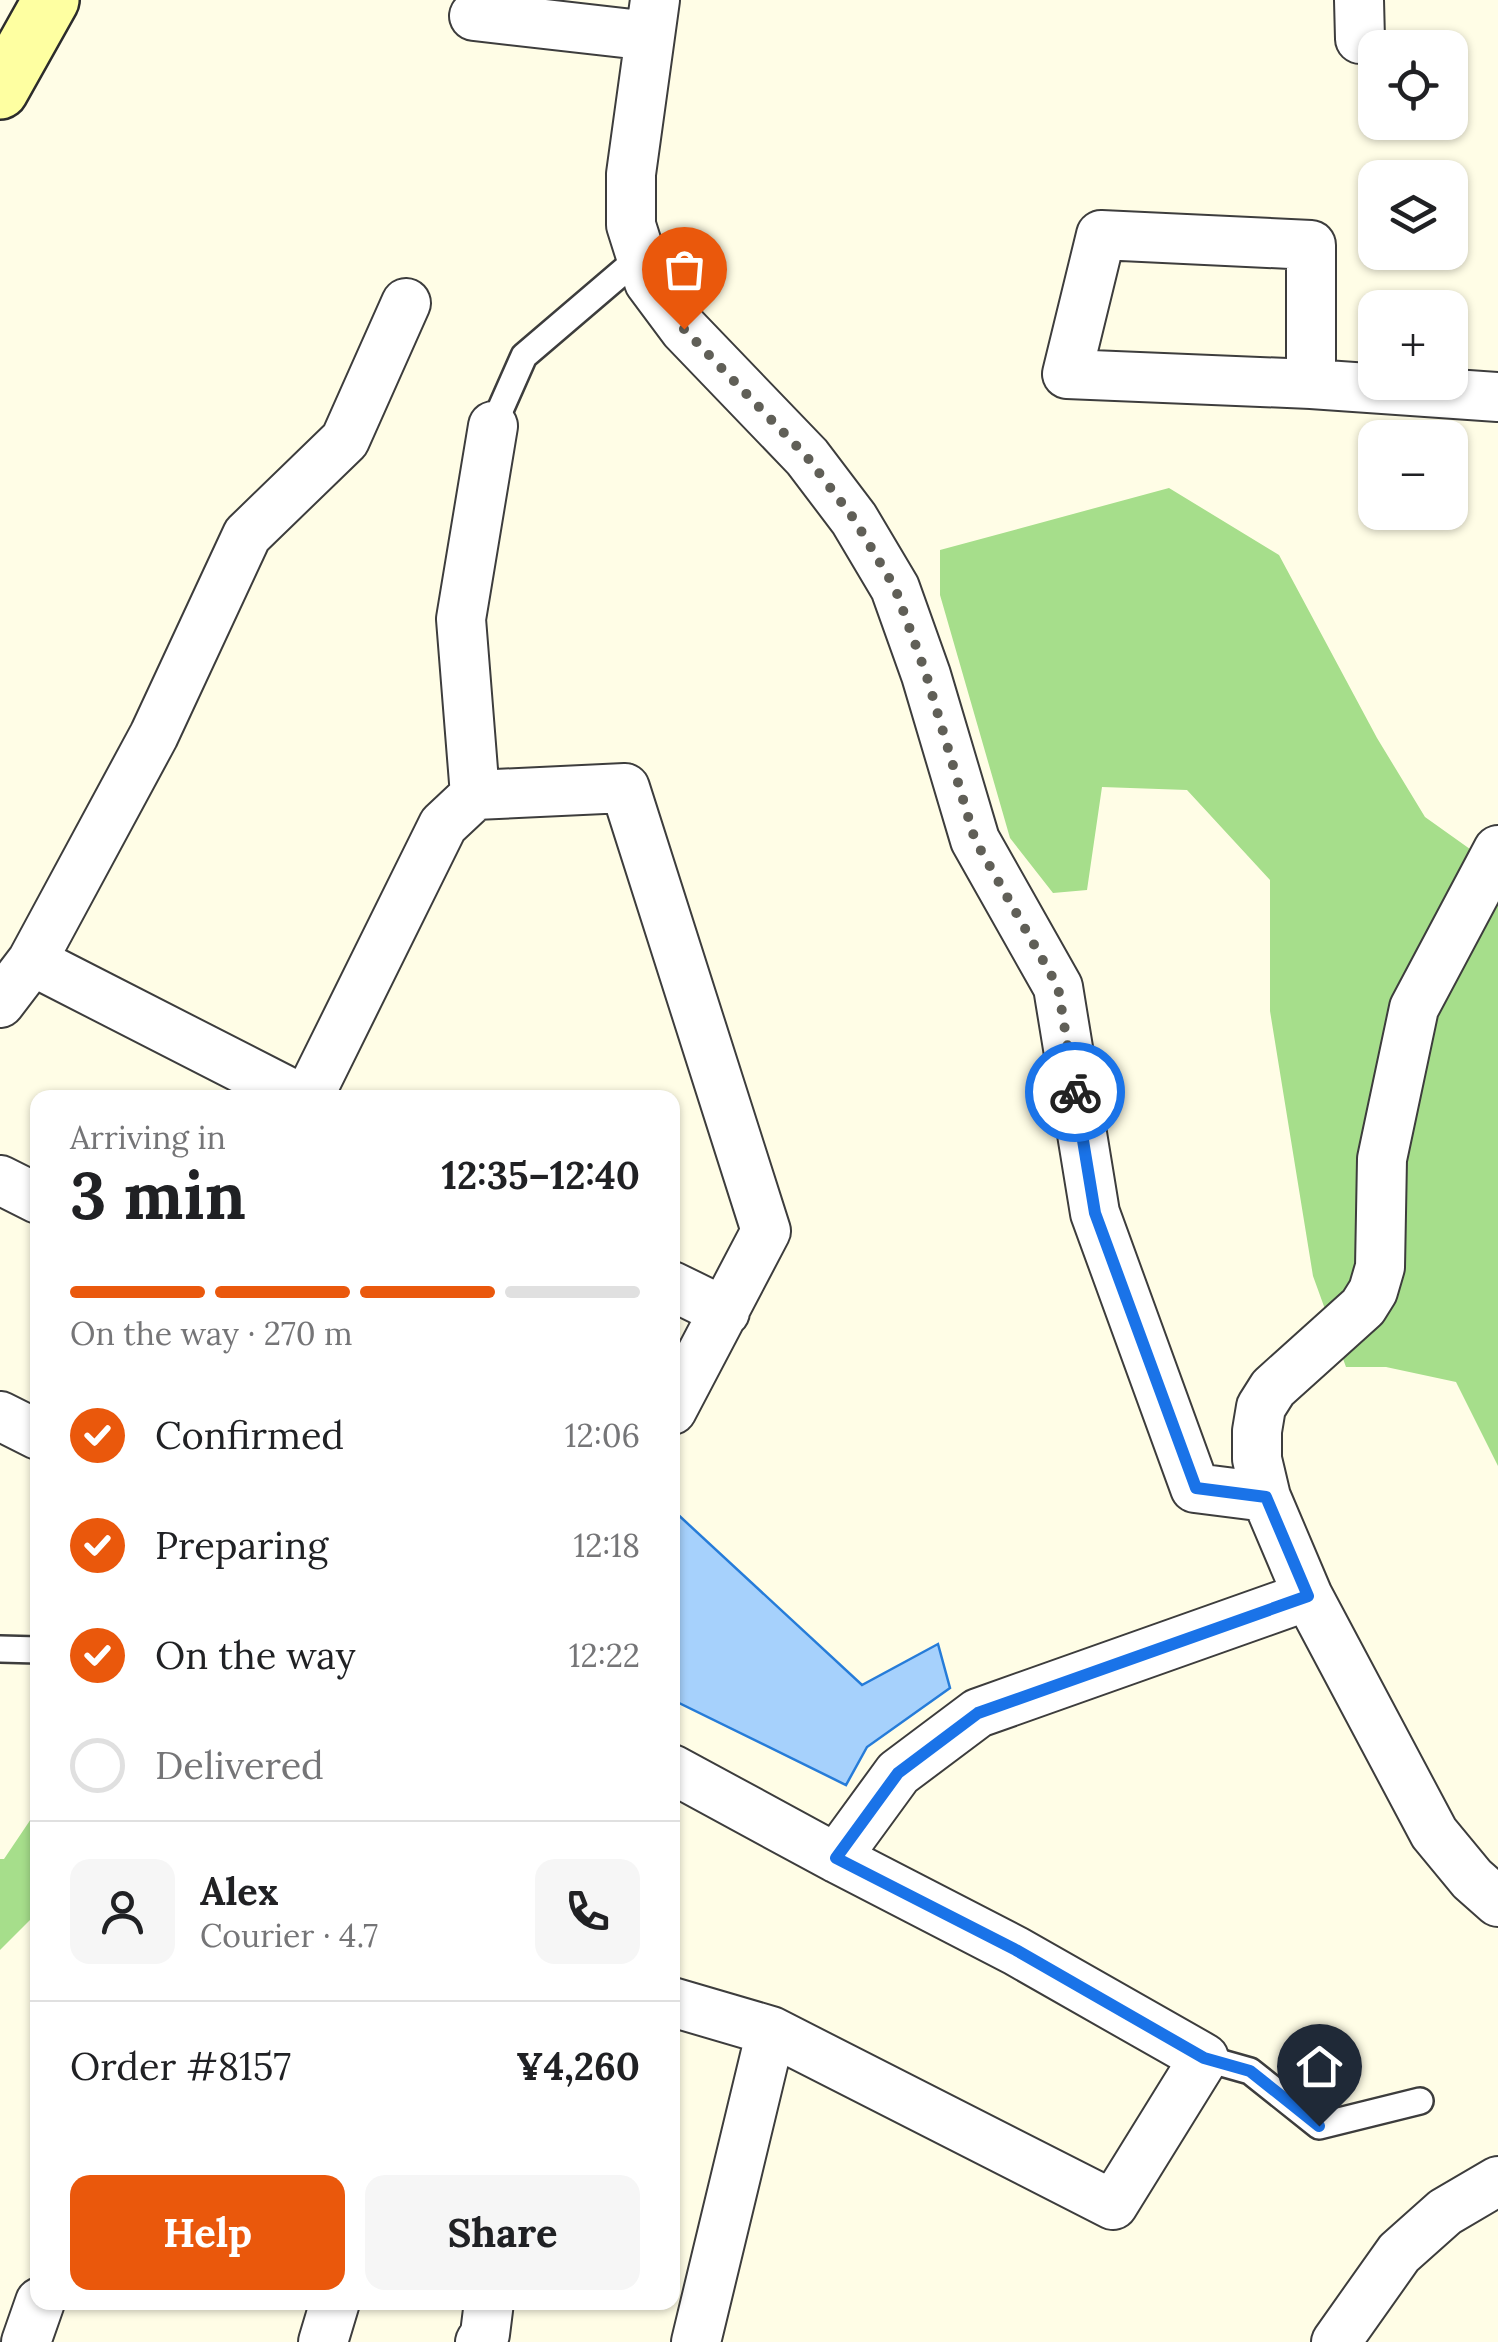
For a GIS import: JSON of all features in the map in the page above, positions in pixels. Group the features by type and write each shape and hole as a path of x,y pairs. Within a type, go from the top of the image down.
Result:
{"street":[{"path":"0,89 51,0"},
{"path":"474,16 653,18 631,174 632,224 649,282 684,329 807,457 854,519 895,588 926,674 975,840 1058,987 1095,1213 1196,1488 1266,1497"},
{"path":"1312,384 1312,245 1102,235 1067,374 1312,384 1498,397"},
{"path":"0,1002 32,961 154,734 248,535 345,440 406,303"},
{"path":"475,794 461,619 493,426"},
{"path":"312,1090 442,824 475,794 625,788 766,1230 680,1395"},
{"path":"1498,850 1414,1008 1382,1160 1380,1267 1373,1290 1363,1306 1273,1388 1261,1407 1258,1431 1258,1459 1266,1497 1308,1596 1434,1833 1472,1879 1498,1902"},
{"path":"32,961 284,1090"},
{"path":"0,1180 30,1195"},
{"path":"680,1290 725,1312"},
{"path":"0,1416 30,1431"},
{"path":"836,1858 898,1773 978,1713 1308,1596"},
{"path":"680,1773 1016,1950 1204,2058 1113,2204 772,2032 680,2004"},
{"path":"696,2342 772,2032"},
{"path":"1336,2342 1398,2253 1444,2212 1498,2180"},
{"path":"26,2342 37,2310"},
{"path":"323,2342 333,2310"},
{"path":"480,2342 488,2310"}],"lane":[{"path":"493,426 524,356 641,256"},
{"path":"0,1648 30,1650"},
{"path":"1204,2058 1250,2071 1319,2126 1420,2101"}],"green space":[{"path":"1169,488 1279,555 1377,738 1425,817 1498,869 1498,1466 1456,1382 1386,1367 1346,1367 1313,1276 1270,1011 1270,880 1187,790 1102,787 1087,890 1053,893 1010,838 940,595 940,550"},
{"path":"30,1820 30,1920 0,1950 0,1859 4,1859"}],"water":[{"path":"680,1516 862,1685 938,1644 950,1688 867,1747 846,1785 680,1703"}],"way so far":[{"path":"684,329 807,457 854,519 895,588 926,674 975,840 1058,987 1075,1092"}],"route":[{"path":"1075,1092 1095,1213 1196,1488 1266,1497 1308,1596 978,1713 898,1773 836,1858 1016,1950 1204,2058 1250,2071 1319,2126"}]}
